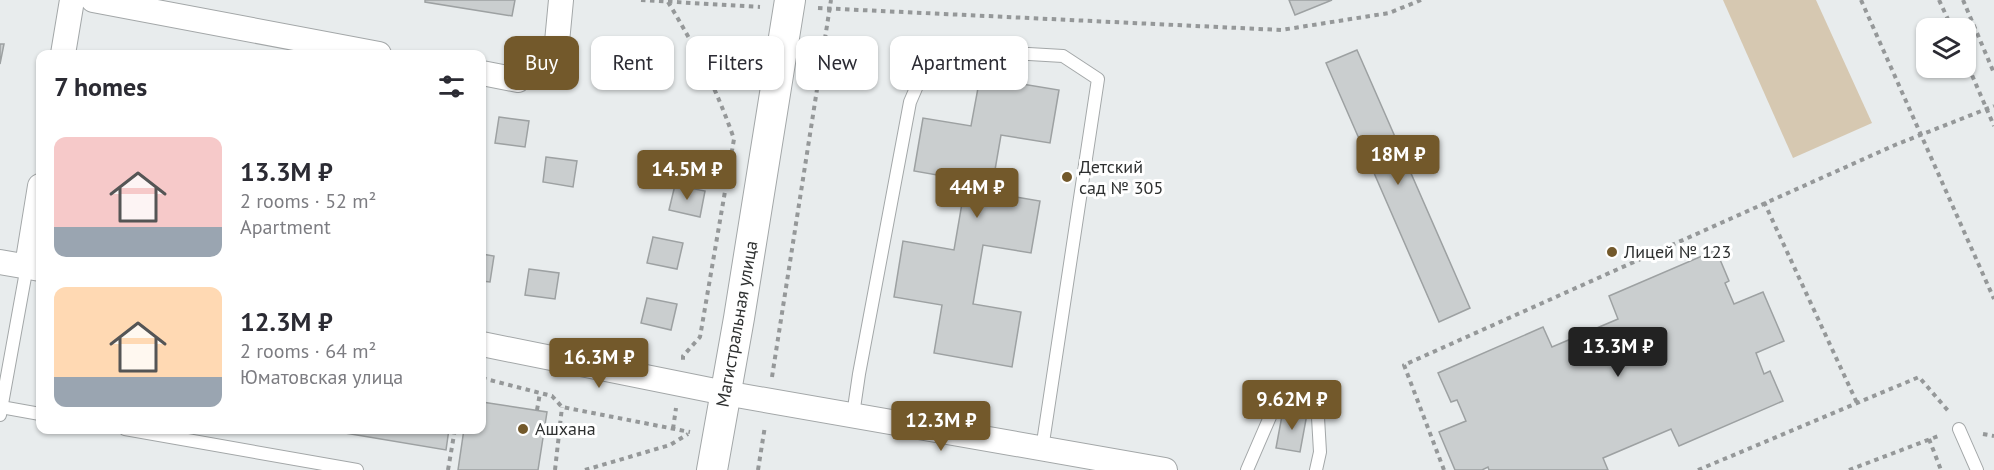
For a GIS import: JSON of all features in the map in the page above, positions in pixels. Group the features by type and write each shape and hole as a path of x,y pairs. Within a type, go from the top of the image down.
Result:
{"street":[{"path":"64,50 72,0"},
{"path":"93,0 358,50"},
{"path":"486,74 518,80 557,42 561,0"},
{"name":"Магистральная улица","path":"712,470 739,318 789,4"},
{"path":"0,262 34,268 36,241"},
{"path":"486,345 725,393 1165,470"}],"lane":[{"path":"853,415 910,102 926,65 964,50 1064,56 1098,79 1042,448"},
{"path":"34,268 1,411 36,414"},
{"path":"1247,470 1279,396 1317,400 1320,452 1316,470"},
{"path":"1959,429 1977,470"},
{"path":"153,434 357,470"}],"path":[{"path":"641,0 789,4 1281,30 1389,13 1421,0"},
{"path":"758,470 831,0"},
{"path":"1861,0 1994,299"},
{"path":"1939,0 1947,18"},
{"path":"1963,0 1994,73"},
{"path":"669,2 696,47 725,112 734,139 699,337 683,356"},
{"path":"1973,78 1994,126"},
{"path":"1444,470 1404,365 1764,202 1994,106"},
{"path":"1764,202 1857,403"},
{"path":"1698,470 1919,377 1947,408 1959,429"},
{"path":"537,410 540,393"},
{"path":"555,470 562,407"},
{"path":"1849,470 1959,429 1994,436"},
{"path":"585,470 670,445 692,432"},
{"path":"448,470 454,434"},
{"path":"1929,439 1941,470"}],"shaded area":[{"path":"1723,0 1816,0 1872,123 1793,158"}],"building":[{"path":"425,0 515,0 512,16 425,2"},
{"path":"1289,0 1332,0 1295,15"},
{"path":"0,44 4,44 0,64"},
{"path":"1357,50 1470,308 1439,322 1326,63"},
{"path":"1028,85 1059,90 1050,143 1001,135 991,193 1040,201 1031,253 983,245 973,304 1021,312 1012,367 934,353 942,305 894,297 903,241 954,250 966,180 914,171 923,118 971,126 978,90 1028,90"},
{"path":"499,117 529,121 525,147 495,143"},
{"path":"546,157 577,161 573,187 543,182"},
{"path":"675,185 705,191 700,217 669,210"},
{"path":"653,237 683,243 677,269 647,263"},
{"path":"1716,250 1729,281 1725,283 1734,304 1763,292 1784,341 1756,353 1764,374 1770,371 1783,401 1679,446 1671,429 1603,458 1608,470 1489,470 1488,467 1482,470 1455,470 1439,432 1466,421 1457,400 1451,402 1438,373 1543,327 1552,347 1618,319 1609,296"},
{"path":"486,255 494,256 490,282 486,282"},
{"path":"529,269 559,273 555,299 525,295"},
{"path":"647,298 677,304 671,330 641,323"},
{"path":"486,403 547,412 538,470 458,470 463,434 486,434"},
{"path":"1283,410 1307,414 1300,452 1276,448"},
{"path":"351,434 448,434 446,450"}],"place":[{"name":"Детский сад № 305","path":"1067,177"},
{"name":"Лицей № 123","path":"1612,252"},
{"name":"Ашхана","path":"523,429"}]}
